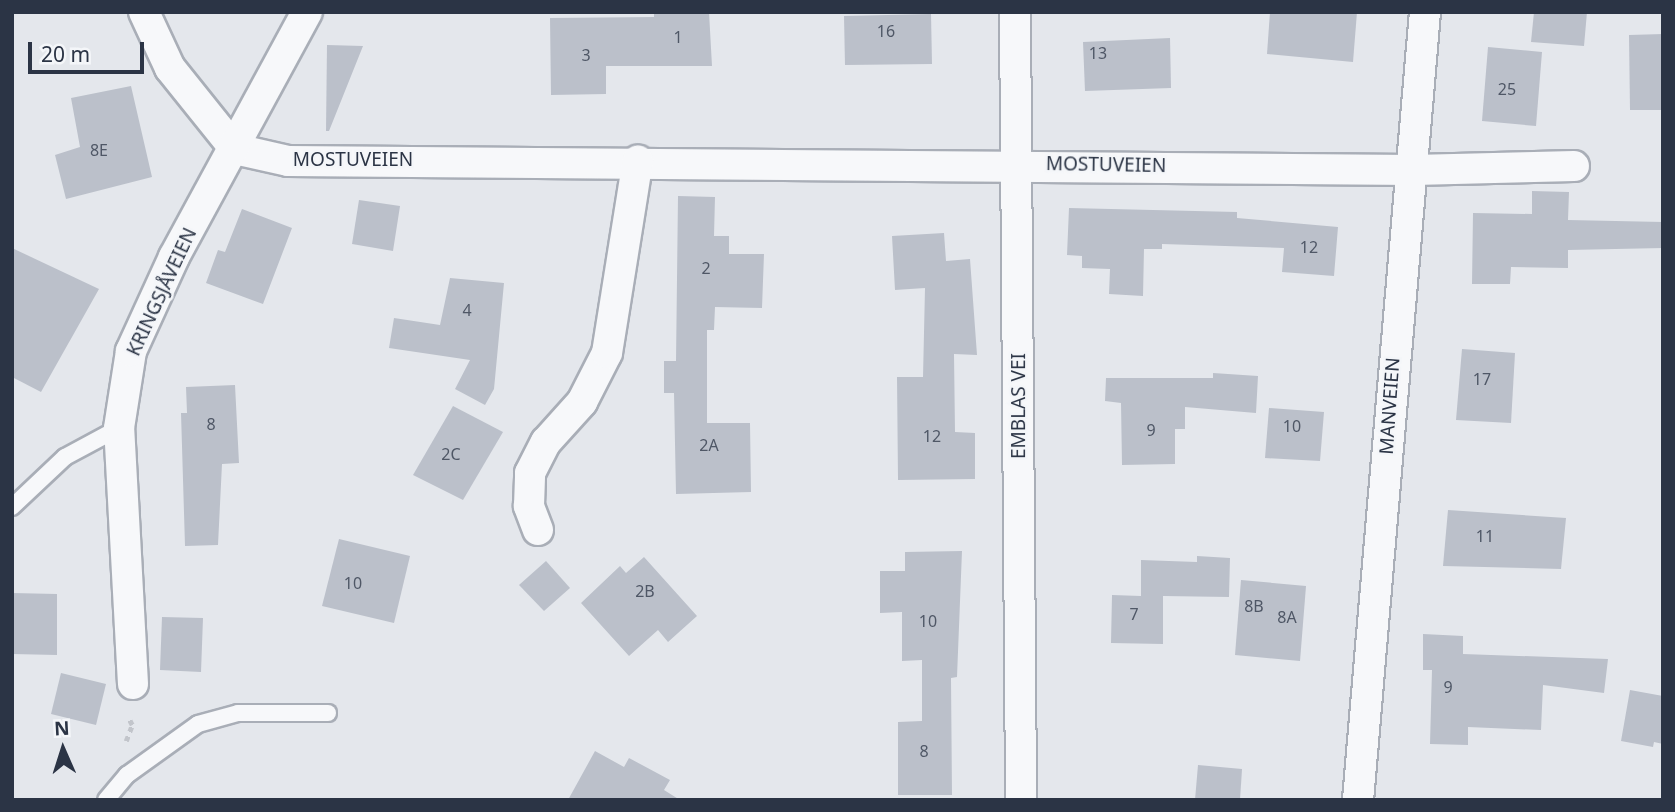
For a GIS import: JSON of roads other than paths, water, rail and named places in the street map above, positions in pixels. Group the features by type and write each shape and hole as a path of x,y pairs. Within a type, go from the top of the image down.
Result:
{"street":[{"path":"144,12 170,68 235,149"},
{"name":"KRINGSJÅVEIEN","path":"133,684 119,428 131,351 174,257 307,12"},
{"name":"EMBLAS VEI","path":"1015,12 1021,800"},
{"name":"MANVEIEN","path":"1358,800 1395,334 1415,170 1425,12"},
{"name":"MOSTUVEIEN","path":"235,149 288,161 1018,163 1415,170 1574,166"},
{"path":"538,530 529,506 530,473 546,442 582,402 607,353 638,160"}],"lane":[{"path":"12,508 65,457 119,428"},
{"path":"106,800 127,775 176,738 218,717 328,713"}]}
